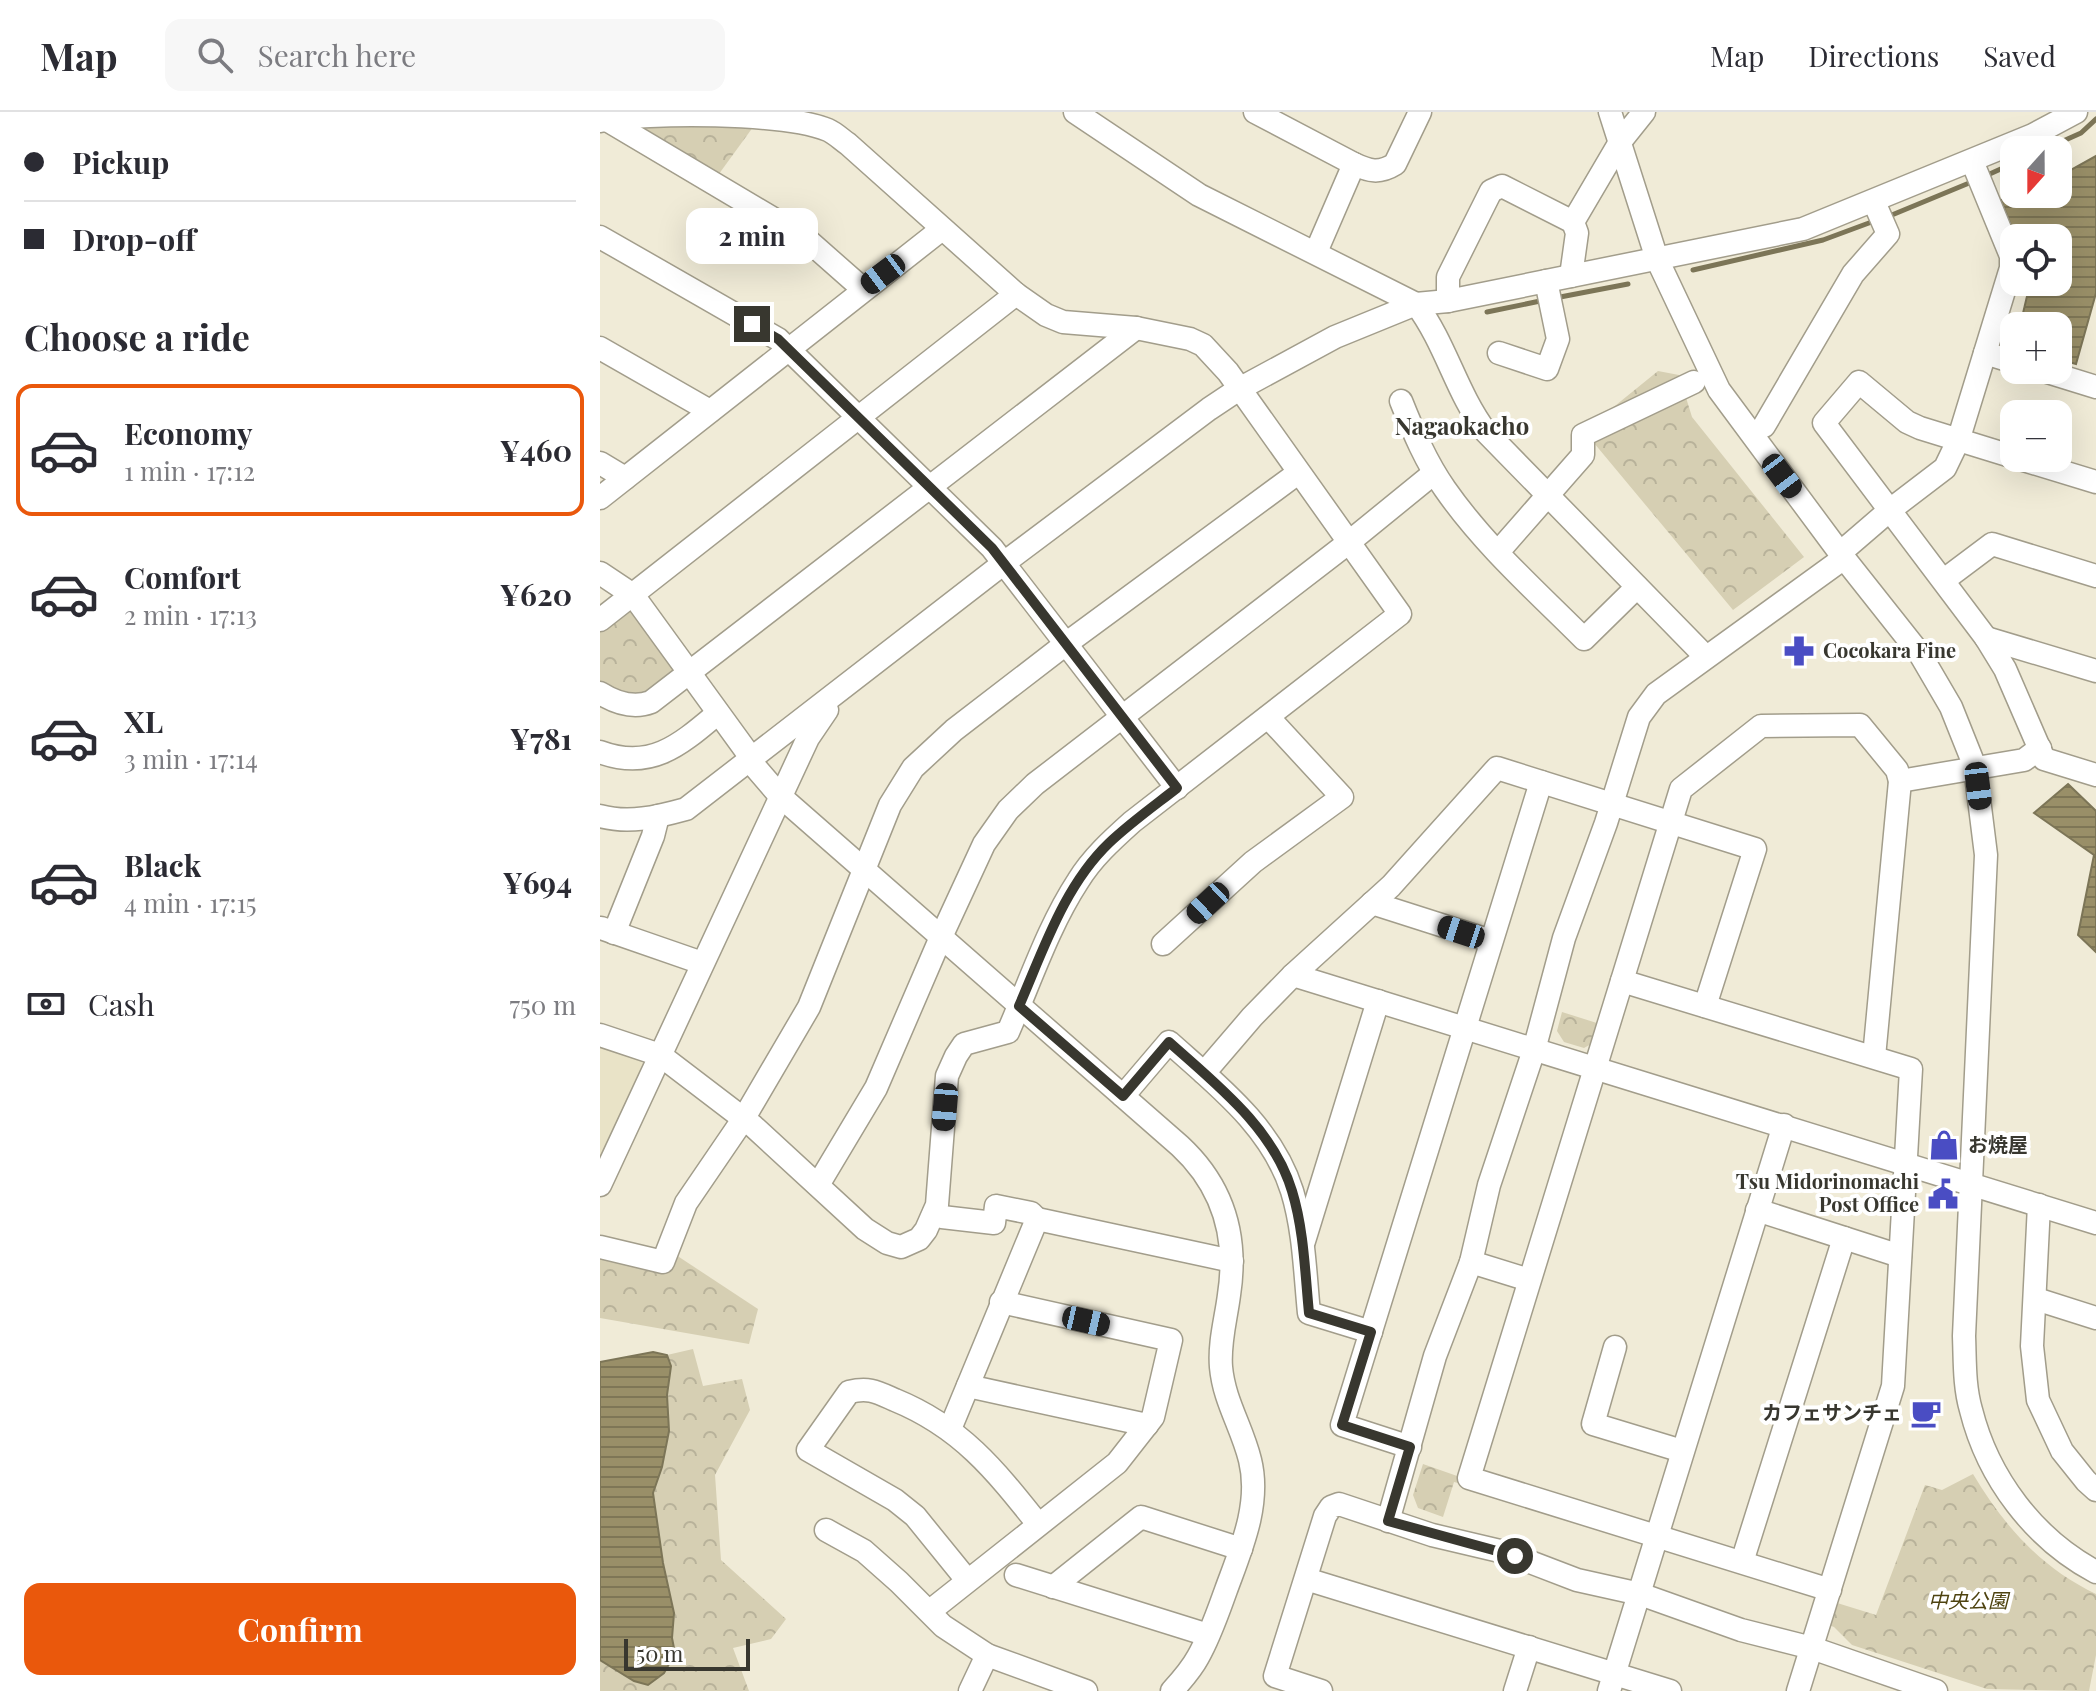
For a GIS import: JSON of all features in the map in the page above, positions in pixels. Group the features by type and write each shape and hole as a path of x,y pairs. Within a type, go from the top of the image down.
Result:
{"street":[{"path":"1075,112 1199,195 1416,304 1441,343 1469,410 1494,441 1706,657"},
{"path":"1255,112 1371,171 1388,169 1395,164 1420,112"},
{"path":"1610,112 1657,259 1719,390 1906,636 1933,676 1963,731 1975,767 1986,855 1964,1336 1970,1409 1991,1463 2020,1509 2051,1542 2096,1572"},
{"path":"1573,222 1620,142 1644,112"},
{"path":"600,816 636,820 686,809 1209,409 1239,389 1335,337 1416,304 1548,294 1571,276 1879,213 1977,172 2033,135 2076,112"},
{"path":"600,1035 660,1055 744,1118 865,1229 896,1247 908,1246 919,1239 934,1213 947,1076 956,1056 964,1044 1008,1032 1062,908 1078,880 1107,845 1400,614 1217,358 1203,345 1174,334 1063,322 1046,315 1016,294 942,229 848,144 829,120 756,115 657,114 603,121"},
{"path":"603,121 804,237 863,289"},
{"path":"1316,252 1354,164"},
{"path":"1388,1521 1435,1356 1471,1262 1489,1185 1534,1050 1564,938 1612,803 1634,730 1646,704 1656,694 1842,555 1890,510 1945,468 1958,441 2011,268 2011,256 1977,172"},
{"path":"1448,301 1448,277 1491,191 1502,186 1573,222 1577,233 1571,276"},
{"path":"1764,426 1853,274 1888,234 1879,213"},
{"path":"600,498 942,229"},
{"path":"600,237 778,339 1004,563 1177,788"},
{"path":"600,620 1016,294"},
{"path":"1499,353 1547,369 1558,339 1548,294"},
{"path":"600,693 614,701 639,706 651,702 1136,328"},
{"path":"600,348 710,411"},
{"path":"1985,353 2000,358"},
{"path":"2072,380 2096,387"},
{"path":"1498,552 1583,455 1583,435 1694,382"},
{"path":"2000,454 1907,422 1859,382 1824,423 1986,638 2005,669 2044,759 2096,775"},
{"path":"1401,401 1421,449 1445,490 1498,552 1584,639 1637,587"},
{"path":"600,463 625,478"},
{"path":"2062,472 2096,482"},
{"path":"600,1247 663,1262 686,1203 744,1118 809,1007 890,805 913,768 954,730 1067,643 1298,473"},
{"path":"818,1185 876,1088 977,857 1008,810 1035,784 1122,715 1348,543 1434,473"},
{"path":"1944,580 1992,544 2096,576"},
{"path":"600,573 633,595 780,796 1193,1158 1220,1199 1226,1216 1232,1261 1220,1364 1224,1393 1250,1459 1253,1479 1250,1514 1241,1549 1199,1657 1172,1691"},
{"path":"1986,638 2096,671"},
{"path":"600,1185 808,738 842,689"},
{"path":"600,752 626,760 658,756 687,740 718,713"},
{"path":"1163,944 1253,862 1342,797 1268,717"},
{"path":"1830,1590 1469,1478 1681,789 1761,726 1860,725 1897,770 1900,781 1874,1057"},
{"path":"1900,781 2024,760 2040,748"},
{"path":"1204,1073 1293,975 1391,886 1497,768 1755,849 1705,1006"},
{"path":"1410,1447 1342,1425 1541,782"},
{"path":"658,816 653,836 607,930 702,963"},
{"path":"1372,903 1491,941"},
{"path":"1293,975 2096,1223"},
{"path":"1622,981 1911,1069 1893,1386 1798,1691"},
{"path":"1302,1246 1378,1001"},
{"path":"1123,1096 1169,1042 1239,1105 1273,1150 1292,1191 1309,1313 1371,1332"},
{"path":"1611,1682 1784,1125"},
{"path":"2039,1205 2032,1346 2038,1400 2062,1451 2096,1490"},
{"path":"934,1213 942,1217 994,1223 996,1206 1031,1213 1037,1219 1232,1261"},
{"path":"1757,1210 1900,1256"},
{"path":"950,1429 1037,1219"},
{"path":"1742,1562 1844,1238"},
{"path":"1471,1262 1529,1280"},
{"path":"2036,1299 2096,1318"},
{"path":"930,1611 1117,1463 1153,1417 1171,1340 1001,1302"},
{"path":"1615,1347 1593,1424 1682,1451"},
{"path":"968,1386 1147,1425"},
{"path":"967,1580 915,1516 895,1500 808,1450 849,1392 865,1388 919,1410 950,1429 999,1474 1038,1524"},
{"path":"1321,1691 1275,1676 1325,1516 1331,1507 1339,1504 1388,1521 1504,1552 1577,1580 1640,1594 1716,1623 1812,1648 1936,1691"},
{"path":"1053,1587 1141,1517 1241,1549"},
{"path":"826,1530 864,1551 943,1626 987,1655 1086,1691"},
{"path":"1016,1575 1208,1635"},
{"path":"1306,1579 1529,1647 1611,1682 1670,1691"},
{"path":"1515,1691 1529,1647"},
{"path":"970,1691 987,1655"}],"shaded area":[{"path":"2096,156 2096,293 2076,364 2072,363 2072,312 2023,312 2027,296 2072,296 2072,224 2010,224 2004,208 2072,208 2072,169"},
{"path":"2068,784 2096,811 2096,952 2078,935 2094,855 2034,813"},
{"path":"600,1044 640,1058 645,1067 600,1164"},
{"path":"653,1352 667,1355 671,1366 667,1395 669,1431 653,1493 674,1613 672,1638 675,1653 664,1673 648,1685 634,1681 600,1660 600,1362"}],"green space":[{"path":"639,122 756,123 716,178 637,132"},
{"path":"1658,371 1679,375 1692,417 1804,557 1733,610 1584,431"},
{"path":"631,609 677,669 638,700 600,685 600,628"},
{"path":"1562,1012 1600,1024 1595,1042 1584,1048 1564,1042 1557,1031"},
{"path":"600,1253 673,1253 758,1309 749,1344 600,1318"},
{"path":"693,1349 703,1386 742,1379 750,1410 715,1475 721,1560 786,1619 771,1639 733,1648 749,1691 600,1691 600,1660 634,1681 675,1653 672,1638 674,1613 653,1492 669,1431 667,1395 671,1366 667,1355"},
{"path":"1423,1464 1460,1477 1458,1483 1454,1482 1443,1517 1418,1508 1413,1495"},
{"name":"中央公園","path":"1973,1474 1998,1511 2026,1544 2058,1572 2096,1594 2096,1655 2089,1691 1987,1689 1852,1645 1834,1627 1826,1624 1834,1602 1876,1615 1925,1485 1942,1490"}],"waterway":[{"path":"2072,137 2096,119"},
{"path":"1983,177 2000,169"},
{"path":"1887,217 1974,181"},
{"path":"1693,270 1823,240 1877,220"},
{"path":"1555,298 1628,284"},
{"path":"1487,312 1545,300"}],"place":[{"name":"Cocokara Fine","path":"1799,651"},
{"name":"お焼屋","path":"1944,1145"},
{"name":"Tsu Midorinomachi Post Office","path":"1943,1194"},
{"name":"カフェサンチェ","path":"1926,1413"}],"district":[{"name":"Nagaokacho","path":"1462,427"}],"route":[{"path":"752,324 778,339 992,548 1177,788 1107,845 1078,880 1062,908 1019,1006 1123,1096 1169,1042 1239,1105 1273,1150 1292,1191 1309,1313 1371,1332 1342,1425 1410,1447 1388,1521 1515,1556"}]}
